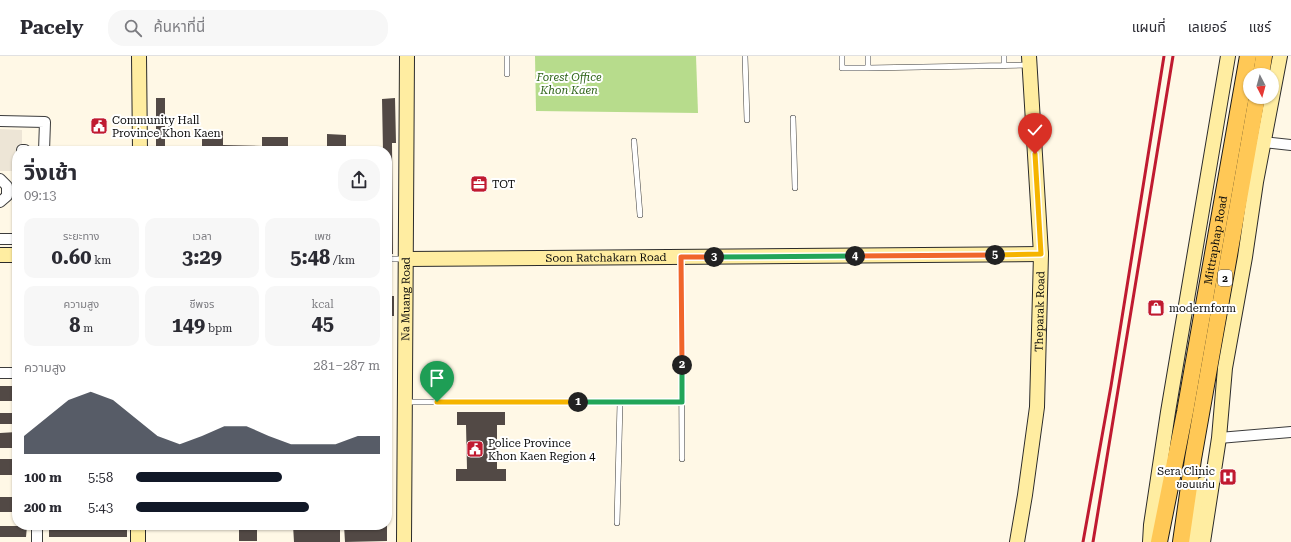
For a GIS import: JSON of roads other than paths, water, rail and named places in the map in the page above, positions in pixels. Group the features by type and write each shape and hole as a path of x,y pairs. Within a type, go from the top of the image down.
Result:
{"main road":[{"name":"Mittraphap Road","path":"1159,542 1185,412 1248,56"},
{"path":"1262,68 1264,56"},
{"name":"Mittraphap Road","path":"1181,542 1193,459 1256,104"}],"street":[{"path":"140,56 140,146"},
{"name":"Na Muang Road","path":"404,542 407,56"},
{"name":"Mittraphap Road","path":"1150,542 1151,525 1168,412 1228,56"},
{"name":"2","path":"1203,542 1219,438 1223,386 1256,182 1280,56"},
{"name":"Theparak Road","path":"1017,542 1026,495 1037,407 1041,254 1029,61"},
{"path":"0,121 45,122 44,146"},
{"path":"1264,142 1291,145"},
{"path":"0,179 7,186 6,196 0,202"},
{"path":"0,239 12,239"},
{"name":"Soon Ratchakarn Road","path":"406,259 1041,254"},
{"path":"0,255 12,255"},
{"path":"0,373 12,373"},
{"path":"1191,542 1223,386"},
{"path":"1219,438 1291,432"},
{"path":"37,530 37,542"},
{"path":"138,530 138,542"}],"lane":[{"path":"507,56 507,74"},
{"path":"745,56 748,120"},
{"path":"842,56 842,68 1004,66 1029,61"},
{"path":"868,56 868,68"},
{"path":"1004,56 1004,66"},
{"path":"793,118 795,188"},
{"path":"634,141 640,215"},
{"path":"681,257 682,459"},
{"name":"Soon Ratchakarn Road","path":"392,259 406,259"},
{"path":"405,402 682,402"},
{"path":"616,523 620,403"}],"railway":[{"path":"1083,542 1111,386 1164,56"},
{"path":"1093,542 1173,56"}],"place":[{"name":"Community Hall Province Khon Kaen","path":"99,126"},
{"name":"TOT","path":"479,184"},
{"name":"modernform","path":"1156,308"},
{"name":"Police Province Khon Kaen Region 4","path":"475,449"},
{"name":"Sera Clinic ขอนแก่น","path":"1228,477"}],"park label":[{"name":"Forest Office Khon Kaen","path":"569,83"}]}
